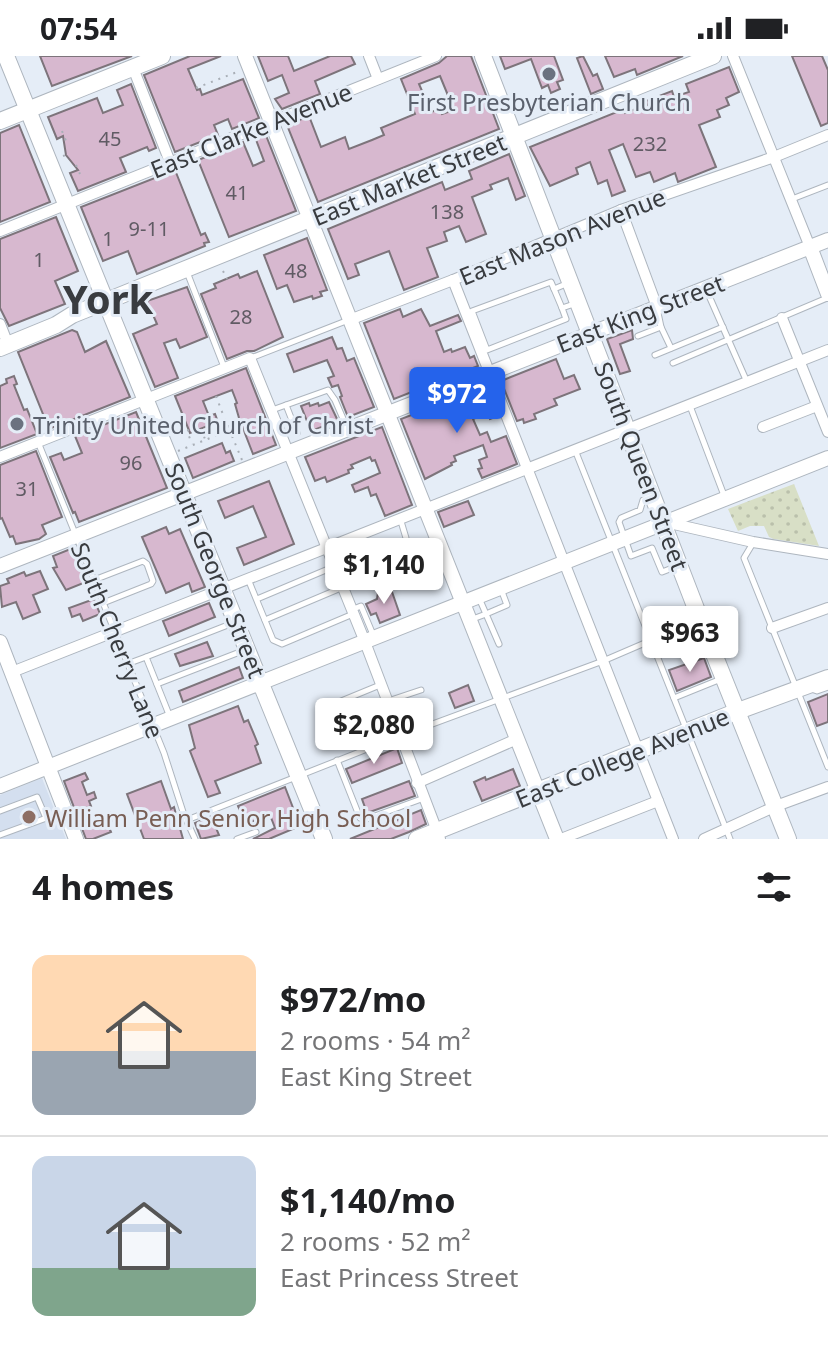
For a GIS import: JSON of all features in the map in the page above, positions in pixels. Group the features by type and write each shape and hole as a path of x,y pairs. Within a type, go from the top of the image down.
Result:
{"main road":[{"name":"South George Street","path":"6,56 146,398 154,435 185,493 324,839"},
{"path":"0,121 162,56"},
{"name":"South Queen Street","path":"483,56 553,237 562,286 570,306 591,332 788,839"},
{"name":"East Market Street","path":"6,347 105,302 713,56"},
{"name":"East College Avenue","path":"417,839 439,835 538,790 828,678"}],"street":[{"path":"369,56 378,79"},
{"name":"East Clarke Avenue","path":"0,231 436,56"},
{"path":"733,56 828,296"},
{"path":"247,61 559,839 658,801"},
{"path":"133,68 170,162"},
{"name":"East Mason Avenue","path":"352,319 621,210 828,135"},
{"path":"621,210 657,307"},
{"name":"East King Street","path":"0,566 77,536 125,510 185,493 828,240"},
{"path":"453,280 673,839"},
{"path":"782,318 828,432"},
{"path":"0,324 6,347"},
{"path":"12,672 828,350"},
{"path":"0,457 250,358 352,612 370,640 387,702 439,835"},
{"path":"763,427 817,406"},
{"path":"0,786 828,458"},
{"path":"663,522 753,542 828,554"},
{"path":"772,628 828,608"},
{"path":"0,642 76,839"},
{"path":"417,783 517,739"},
{"path":"704,839 728,834 776,806 828,787"}],"lane":[{"path":"791,199 828,185"},
{"path":"186,270 225,368"},
{"path":"562,286 551,282 472,311 487,350 566,319 570,306"},
{"path":"705,288 747,383"},
{"path":"673,363 828,296"},
{"path":"657,307 661,327 671,348"},
{"path":"250,358 352,319"},
{"path":"638,336 661,327"},
{"path":"655,355 723,327"},
{"path":"271,410 328,390 347,429"},
{"path":"286,405 297,433"},
{"path":"690,405 726,499"},
{"name":"South Cherry Lane","path":"38,441 195,839"},
{"path":"574,449 618,541 651,641 728,834"},
{"path":"653,496 643,500 640,510 621,518 618,541 631,556 652,548 662,572 680,565"},
{"path":"257,599 401,546 406,538 400,517"},
{"path":"753,542 744,558 772,628 802,688 828,767"},
{"path":"265,620 405,561 408,558 401,546"},
{"path":"94,580 143,561 147,564 153,581 151,584 103,603"},
{"path":"248,578 273,640 282,644 352,612"},
{"path":"470,620 507,605 501,588"},
{"path":"479,597 499,644"},
{"path":"187,820 337,760 603,661 700,619"},
{"path":"127,664 237,621"},
{"path":"478,641 495,634"},
{"path":"157,684 248,649"},
{"path":"146,657 170,718"},
{"path":"674,698 725,677"},
{"path":"329,706 381,685"},
{"path":"802,688 813,691 828,687"},
{"path":"387,702 421,690"},
{"path":"337,760 360,818 364,820 424,798"},
{"path":"0,811 37,797 46,818"},
{"path":"0,835 66,811"},
{"path":"237,839 256,832"}],"path":[{"path":"196,88 247,61"},
{"path":"62,131 66,141"},
{"path":"76,165 80,174"},
{"path":"223,271 227,279"},
{"path":"216,396 228,426 235,429"},
{"path":"180,450 225,432 228,426"},
{"path":"232,435 235,429 242,426"},
{"path":"201,429 205,440"},
{"path":"189,430 193,445"},
{"path":"225,432 232,435 240,456"}],"shaded area":[{"name":"William Penn Senior High School","path":"42,778 66,839 0,839 0,795"}],"green space":[{"path":"794,484 819,546 774,539 769,537 764,526 750,526 738,531 728,509"}],"building":[{"path":"40,56 132,56 52,86"},
{"path":"190,56 221,56 188,69 202,95 243,79 259,118 232,129 228,119 214,125 218,135 175,152 144,75"},
{"path":"258,56 288,56 294,71 330,56 351,56 355,64 315,81 320,94 282,109 275,99 289,93 282,75 268,81"},
{"path":"447,56 471,56 499,129 318,202 287,125 309,116 321,147 345,137 349,149 372,140 384,135 381,128 415,114 401,79 439,63","holes":["440,76 454,110 442,114 440,109 431,112 419,84"]},
{"name":"First Presbyterian Church","path":"500,56 554,56 563,80 557,82 560,89 551,93 548,85 542,88 531,59 505,69"},
{"path":"583,56 593,76 597,74 603,89 591,94 577,58"},
{"path":"605,56 683,56 637,75 635,69 614,77"},
{"path":"792,56 822,56 828,70 828,123 821,126"},
{"path":"729,67 739,92 726,98 729,105 717,110 720,117 699,125 716,167 678,182 675,173 654,182 650,172 636,177 623,144 609,150 625,191 612,196 607,180 598,184 590,162 576,168 578,174 550,186 530,147 624,109 625,113 647,105 646,101 672,91 674,97 689,92 686,84"},
{"path":"131,84 156,148 149,151 147,147 120,158 126,172 78,191 70,173 78,170 66,155 63,136 57,139 48,117 97,98 103,113 123,105 117,90"},
{"path":"19,125 50,202 0,222 0,133"},
{"path":"265,133 296,211 229,237 198,160 243,142 253,166 264,161 255,137"},
{"path":"509,154 525,196 516,200 508,178 472,197 486,234 466,242 459,226 444,232 447,241 427,248 438,277 404,290 389,251 355,264 359,275 348,279 328,229 442,182 445,190 472,179 469,171"},
{"path":"175,170 201,235 205,233 209,242 137,274 128,251 103,261 81,207"},
{"path":"56,217 78,271 55,281 65,304 9,326 0,308 0,239"},
{"path":"307,238 327,290 320,292 322,296 294,302 287,285 277,289 264,255"},
{"path":"257,271 283,337 254,351 227,359 201,294 216,288 214,284 238,274 240,278"},
{"path":"187,287 207,337 180,348 176,339 164,343 178,378 155,387 133,334 157,324 147,301"},
{"path":"400,309 403,317 421,309 430,326 458,315 461,321 436,331 444,352 465,347 478,366 394,399 364,323"},
{"path":"72,330 77,332 85,352 106,341 130,397 49,429 18,352"},
{"path":"632,330 633,339 620,344 630,371 620,374 607,339"},
{"path":"332,337 337,349 342,348 347,361 354,358 374,407 348,417 338,385 332,387 328,378 334,376 327,360 294,372 287,354"},
{"path":"556,359 564,379 574,375 580,389 554,399 557,405 534,414 536,419 524,423 523,419 517,421 501,381"},
{"path":"246,368 276,445 253,454 232,390 203,401 209,416 215,414 218,422 190,433 175,396"},
{"name":"Trinity United Church of Christ","path":"14,376 17,384 14,385 37,434 0,448 0,386"},
{"path":"486,386 498,416 490,419 487,413 473,419 480,435 487,432 491,442 506,436 517,464 482,478 478,469 482,468 479,460 487,457 483,445 454,456 456,461 452,465 425,479 401,419"},
{"path":"329,402 338,421 311,431 301,406 318,403 319,406"},
{"path":"136,412 167,488 79,522 50,457 61,453 64,460 82,453 75,436"},
{"path":"382,427 412,505 385,516 376,494 371,496 368,487 355,492 352,485 380,473 375,460 372,461 370,457 351,465 353,468 348,470 349,473 327,482 325,477 315,481 305,457"},
{"path":"222,443 234,461 193,478 185,458"},
{"path":"36,451 62,517 42,525 46,534 39,539 16,544 0,519 0,465"},
{"path":"269,481 294,544 244,565 237,548 266,537 253,506 225,518 218,501"},
{"path":"468,501 474,515 444,527 438,512"},
{"path":"166,527 169,534 180,529 205,587 192,592 189,583 166,593 142,537"},
{"path":"73,548 84,570 86,582 66,590 53,568 57,567 53,556"},
{"path":"40,571 48,589 33,595 40,612 23,619 16,602 2,607 0,586 9,583 7,579 24,572 26,576"},
{"path":"391,589 400,615 380,623 376,613 371,615 366,604 377,599 378,592"},
{"path":"94,599 100,614 83,621 80,614 72,617 69,608"},
{"path":"209,603 215,617 169,636 163,621"},
{"path":"207,642 213,656 180,666 175,654"},
{"path":"704,658 711,677 677,691 669,670"},
{"path":"239,667 243,678 183,702 179,691"},
{"path":"468,685 474,701 455,708 449,693"},
{"path":"828,694 828,722 817,726 808,702"},
{"path":"238,706 258,744 255,746 261,763 215,781 220,793 208,797 190,751 195,748 189,725"},
{"path":"397,748 402,763 352,783 346,769"},
{"path":"513,769 520,786 482,801 474,782"},
{"path":"85,773 88,779 82,782 87,795 94,792 96,798 89,801 91,806 84,809 88,821 110,813 113,821 107,823 111,832 93,839 86,839 64,781"},
{"path":"161,781 171,809 174,807 183,839 144,839 127,794"},
{"path":"409,781 415,796 367,813 362,799"},
{"path":"285,787 300,826 269,839 253,839 275,828 270,815 246,824 238,806"},
{"path":"421,810 426,824 409,832 391,839 350,839"},
{"path":"211,816 219,835 201,839 195,823"}],"place":[{"name":"First Presbyterian Church","path":"549,74"},
{"name":"Trinity United Church of Christ","path":"17,424"},
{"name":"William Penn Senior High School","path":"29,817"}],"district":[{"name":"York","path":"108,298"}]}
